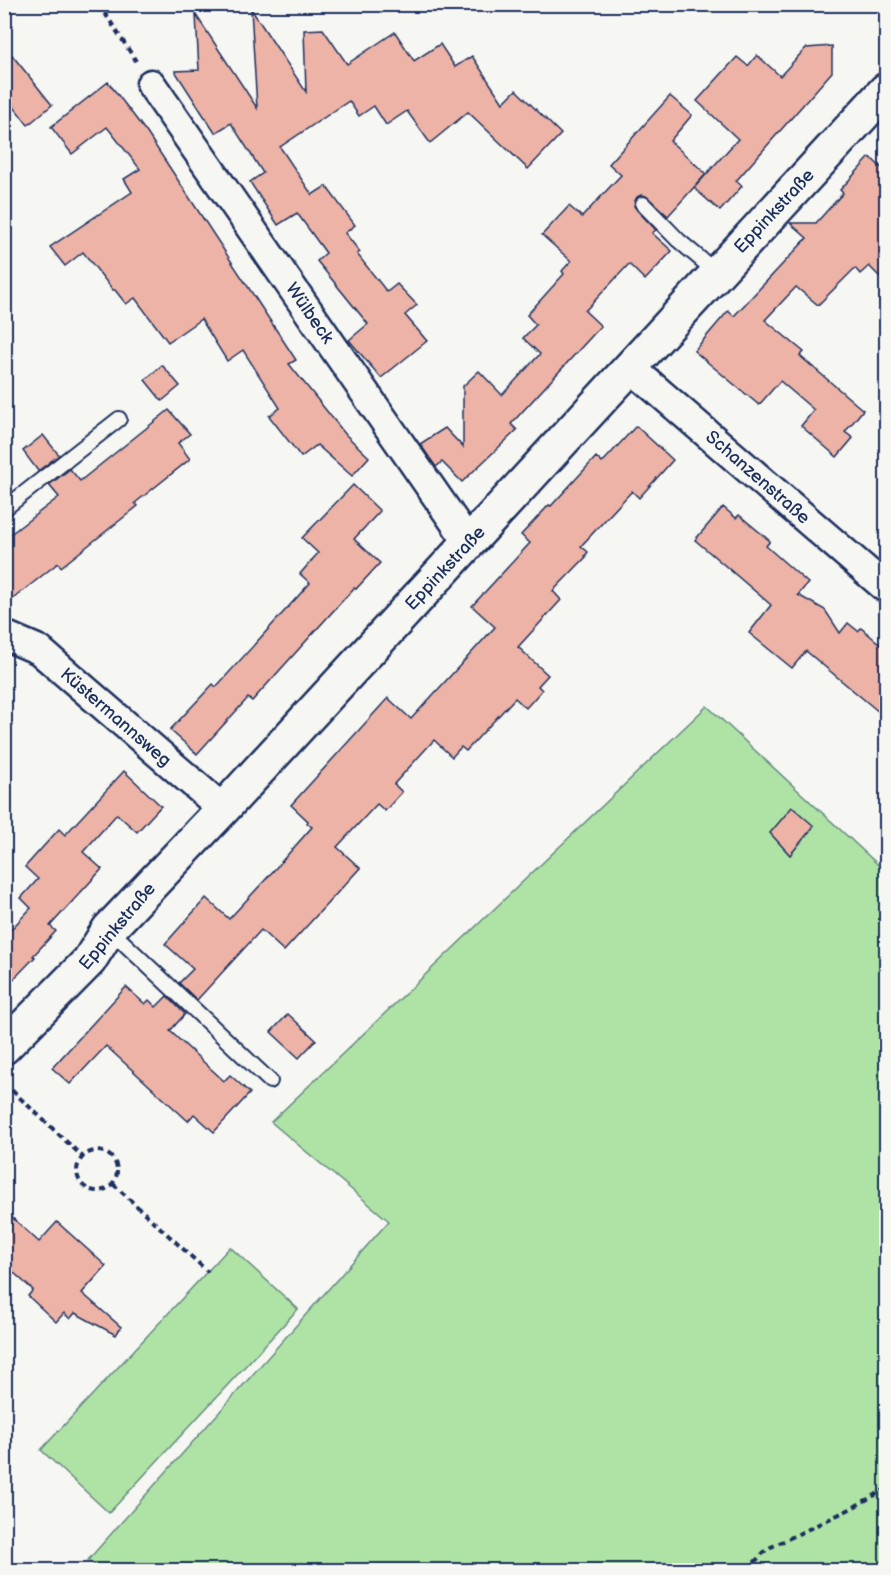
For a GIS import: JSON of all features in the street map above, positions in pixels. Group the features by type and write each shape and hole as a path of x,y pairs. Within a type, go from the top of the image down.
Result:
{"street":[{"name":"Wülbeck","path":"151,84 469,543"},
{"name":"Eppinkstraße","path":"4,1047 89,962 109,929 469,543 886,90"},
{"name":"Schanzenstraße","path":"630,367 886,588"},
{"name":"Küstermannsweg","path":"4,634 39,650 223,808"}],"lane":[{"path":"643,204 678,240 717,273"},
{"path":"4,509 119,419"},
{"path":"109,929 270,1081"}],"path":[{"path":"99,4 151,84"},
{"path":"4,1083 83,1157"},
{"path":"95,1151 105,1152 111,1156 118,1173 113,1184 102,1191 95,1191 81,1184 77,1168 83,1157 95,1151"},
{"path":"113,1184 208,1272"},
{"path":"747,1570 767,1548 850,1509 886,1489"}],"green space":[{"path":"707,706 886,872 886,1570 102,1570 88,1560 389,1221 271,1122"},
{"path":"230,1247 298,1309 109,1513 41,1450"}],"building":[{"path":"251,9 306,92 304,30 323,29 347,64 395,32 414,61 440,44 455,67 472,56 503,103 516,90 561,134 528,169 468,112 430,143 407,111 386,125 374,106 359,116 349,101 280,147 312,195 326,186 355,225 345,233 360,252 357,254 387,292 397,284 417,305 405,315 427,341 381,378 349,340 368,324 317,261 326,253 297,213 278,225 250,182 263,173 231,123 215,133 175,71 199,70 196,15 257,108"},
{"path":"4,45 52,105 28,125 4,94"},
{"path":"832,46 832,72 736,181 742,186 720,211 694,188 738,139 697,101 737,57 748,66 757,55 780,76 806,48"},
{"path":"108,82 147,133 296,360 289,364 346,435 369,457 352,476 317,445 301,457 269,416 280,408 243,350 227,361 201,319 168,342 135,298 126,304 83,252 65,266 50,247 132,192 124,179 140,169 107,127 72,154 51,127"},
{"path":"670,96 692,115 670,141 706,174 668,216 646,196 637,197 634,206 656,230 652,233 672,251 645,280 629,264 585,311 601,326 511,424 517,430 462,482 442,462 436,467 420,444 445,428 463,447 463,386 479,371 502,395 540,354 523,338 536,325 527,315 564,274 562,271 571,261 542,235 569,206 582,217 621,175 609,164"},
{"path":"870,157 886,172 886,283 869,266 860,274 855,268 818,305 796,287 765,320 804,352 800,356 863,410 845,432 853,438 837,457 801,426 814,410 780,381 759,405 694,351 728,311 734,316 807,238 790,223 816,223 843,193 840,190"},
{"path":"162,365 180,386 162,401 145,380"},
{"path":"169,410 190,434 178,443 190,459 135,503 138,506 61,567 58,563 4,606 4,539 59,497 49,485 70,469 80,481"},
{"path":"636,426 673,460 639,498 632,491 581,546 588,552 586,557 553,591 561,600 518,647 548,675 538,686 542,690 526,708 515,698 466,751 461,747 452,757 434,740 394,784 402,792 385,811 377,804 337,847 360,868 284,951 261,930 197,1000 179,983 193,969 165,944 206,898 229,919 267,878 312,827 291,805 388,698 411,719 495,627 472,606 530,543 521,535 596,457 602,463"},
{"path":"43,435 59,455 38,471 23,451"},
{"path":"353,485 380,511 354,539 380,563 356,589 354,588 252,701 248,698 197,754 170,730 213,684 216,687 310,583 300,574 318,553 302,538"},
{"path":"723,507 736,518 739,515 770,541 766,546 808,583 798,595 825,610 840,633 848,623 858,631 861,628 886,649 886,718 806,651 792,668 749,633 771,605 695,540"},
{"path":"124,771 161,806 137,832 117,814 83,852 102,869 50,926 56,931 4,989 4,937 31,908 21,898 38,879 25,867 59,829 65,835"},
{"path":"792,807 814,826 790,855 770,833"},
{"path":"126,987 145,1004 149,1000 156,1007 167,996 185,1014 170,1031 224,1081 230,1075 250,1093 214,1132 194,1114 188,1121 106,1046 70,1084 52,1068"},
{"path":"288,1014 316,1040 299,1058 271,1032"},
{"path":"4,1210 39,1242 57,1222 106,1266 82,1293 121,1327 116,1335 75,1313 70,1319 64,1313 56,1322 28,1296 33,1290 4,1264"}]}
